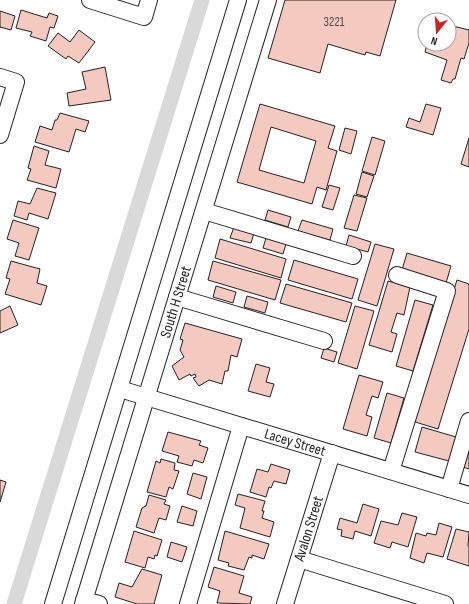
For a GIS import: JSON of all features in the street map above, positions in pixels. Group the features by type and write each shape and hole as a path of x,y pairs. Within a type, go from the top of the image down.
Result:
{"street":[{"path":"90,0 144,17 149,0"},
{"name":"South H Street","path":"53,604 238,0"},
{"name":"South H Street","path":"89,602 147,397 268,0"},
{"path":"0,77 16,82 0,135"},
{"path":"204,211 353,256"},
{"path":"391,471 447,291 397,275"},
{"path":"177,297 324,341"},
{"name":"Lacey Street","path":"120,389 469,495"},
{"path":"449,489 469,421"},
{"path":"188,604 241,426"},
{"name":"Avalon Street","path":"285,604 332,453"},
{"path":"299,559 445,604"}],"building":[{"path":"285,0 396,0 380,56 366,52 365,55 328,44 320,73 268,58"},
{"path":"21,10 47,18 49,13 58,16 54,28 50,27 46,41 30,36 32,32 16,28"},
{"path":"0,11 15,16 11,30 0,27"},
{"path":"457,27 469,30 469,43 464,59 461,58 455,79 453,79 451,83 441,80 447,60 425,52 457,52"},
{"path":"79,30 95,42 79,63 68,56 66,59 48,46 58,33 70,42"},
{"path":"105,67 111,100 69,106 67,93 86,89 82,72"},
{"path":"260,104 335,126 328,148 337,151 326,190 317,187 312,204 237,182","holes":["271,127 316,141 304,183 259,170"]},
{"path":"426,104 441,108 433,135 406,127 409,118 420,122"},
{"path":"60,113 89,121 85,132 76,129 69,152 35,142 40,126 52,130 55,120 57,120"},
{"path":"345,128 357,131 351,154 339,150"},
{"path":"372,137 385,141 375,175 362,171"},
{"path":"469,138 469,167 461,164"},
{"path":"34,146 49,151 45,165 61,169 56,188 27,180 31,169 28,168"},
{"path":"362,172 374,176 367,197 356,194"},
{"path":"329,185 340,188 333,210 322,207"},
{"path":"37,188 56,193 48,219 29,213 27,220 14,216 18,201 30,204"},
{"path":"354,195 367,198 357,231 344,228"},
{"path":"268,210 291,217 288,227 265,220"},
{"path":"13,220 39,228 29,260 15,256 19,243 7,239"},
{"path":"302,220 333,229 330,240 298,231"},
{"path":"234,227 254,233 251,243 230,238"},
{"path":"349,235 371,242 368,252 346,246"},
{"path":"266,238 286,244 283,254 263,248"},
{"path":"220,239 286,259 281,278 215,258"},
{"path":"375,244 394,249 377,306 358,300"},
{"path":"407,253 451,266 446,283 402,270"},
{"path":"294,260 358,279 352,299 288,280"},
{"path":"11,261 40,269 37,283 47,286 41,305 5,294 10,279 6,278"},
{"path":"213,261 281,280 275,300 208,280"},
{"path":"457,280 469,284 469,329 438,429 412,421"},
{"path":"388,281 410,287 404,315 397,313 391,332 397,334 392,352 369,345"},
{"path":"286,284 352,303 346,322 280,303"},
{"path":"216,286 236,292 233,303 213,297"},
{"path":"247,296 268,302 265,313 244,307"},
{"path":"415,300 433,305 413,371 396,366"},
{"path":"10,306 18,325 0,333 0,311"},
{"path":"355,306 374,311 357,369 338,363"},
{"path":"185,323 242,339 237,357 231,355 228,371 225,371 222,384 209,380 199,386 193,378 196,377 195,374 191,376 190,374 179,380 172,366 184,357 180,350 183,340 180,339"},
{"path":"324,348 337,352 334,362 321,358"},
{"path":"256,364 270,368 266,382 274,384 270,397 248,391"},
{"path":"359,375 383,382 378,398 372,396 366,415 372,417 367,436 343,429"},
{"path":"387,393 404,398 391,443 374,438"},
{"path":"422,427 456,437 449,461 415,452"},
{"path":"168,432 201,441 199,445 208,448 203,463 194,460 192,466 177,462 179,456 162,451"},
{"path":"469,447 469,469 463,467"},
{"path":"161,459 175,463 174,470 179,471 173,489 169,487 166,497 147,492 156,461 160,463"},
{"path":"271,464 290,470 286,484 274,481 271,488 269,487 266,497 250,492 257,469 268,472"},
{"path":"193,473 207,477 201,499 187,494"},
{"path":"0,480 6,482 0,502"},
{"path":"238,494 265,501 262,511 264,511 262,518 274,522 270,537 240,528 245,508 235,505"},
{"path":"149,495 166,500 164,504 170,506 166,520 159,518 154,533 136,527 142,508 146,506"},
{"path":"363,504 379,509 371,536 355,531 353,539 341,536 342,530 337,529 340,518 357,523"},
{"path":"182,506 197,511 193,526 177,522"},
{"path":"402,513 417,517 408,547 392,542 390,548 374,543 381,521 398,525"},
{"path":"439,523 452,527 443,557 427,553 424,563 410,558 416,533 426,536 427,533 436,535"},
{"path":"456,529 469,532 469,566 447,559"},
{"path":"134,531 162,540 157,556 155,555 154,559 148,557 145,568 125,562"},
{"path":"225,531 269,544 264,559 252,555 252,558 249,557 244,570 228,566 229,563 218,560"},
{"path":"171,542 187,547 182,562 167,557"},
{"path":"214,567 244,576 239,593 252,597 250,604 217,603 220,591 208,587"},
{"path":"142,569 162,575 154,604 137,604 115,597 119,583 132,587"}],"waterway":[{"path":"14,604 202,0"}]}
